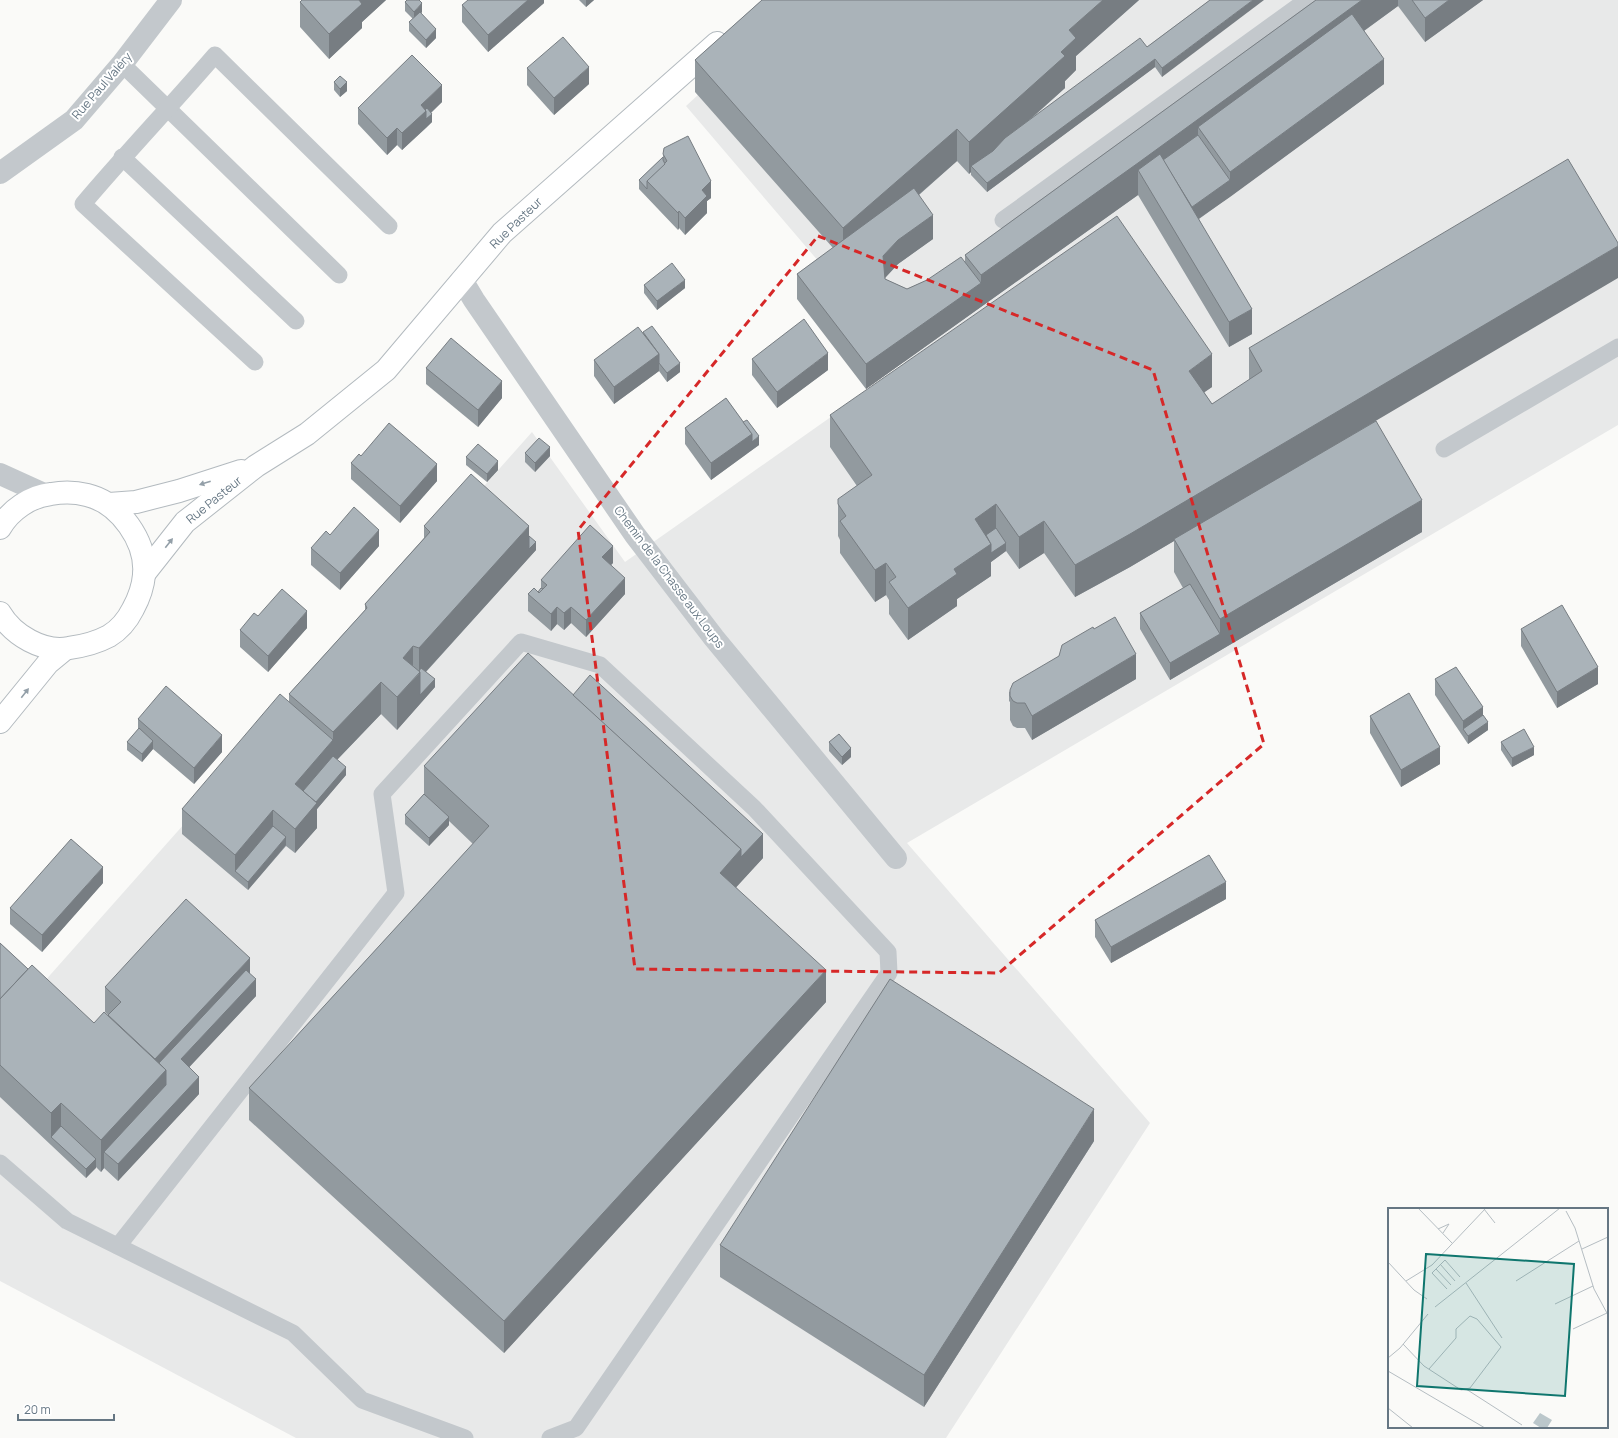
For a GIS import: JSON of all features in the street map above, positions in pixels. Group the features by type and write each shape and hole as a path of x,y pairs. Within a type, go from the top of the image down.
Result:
{"street":[{"name":"Rue Paul Valéry","path":"0,173 74,120 122,64 171,0"},
{"name":"Rue Pasteur","path":"144,574 185,522 256,466 307,434 386,370 502,232 730,31"},
{"name":"Chemin de la Chasse aux Loups","path":"462,280 635,535 714,638 896,858"},
{"name":"Rue Pasteur","path":"108,504 136,502 172,493 256,466"},
{"path":"0,474 44,494"},
{"path":"0,528 4,520 22,504 44,494 66,492 88,495 108,504 128,523 141,547 144,574 140,597 128,618 110,635 89,645 65,649 43,646 22,636 5,621 0,613"},
{"path":"0,722 48,663 65,649"}],"lane":[{"path":"1003,220 1307,0"},
{"path":"255,362 83,204 122,157 168,109 215,55 389,226"},
{"path":"122,64 339,276"},
{"path":"122,157 296,321"},
{"path":"1444,450 1618,347"},
{"path":"118,1246 396,893 382,794 522,642 600,665 754,808 888,952 889,973 576,1428 550,1438"},
{"path":"0,1163 67,1221 293,1333 362,1400 465,1438"}],"highlighted area":[{"path":"818,236 1153,370 1264,744 999,973 635,969 578,530"}],"shaded area":[{"path":"801,0 1618,0 1618,425 907,843 1150,1123 946,1438 296,1438 0,1281 0,950 43,983 532,432 625,562 906,364 686,106"}],"building":[{"path":"302,0 359,0 362,4 329,34 300,2"},
{"path":"407,0 419,0 422,3 414,12 405,2"},
{"path":"468,0 528,0 488,35 462,5"},
{"path":"762,0 1103,0 1069,30 1076,38 1061,52 1065,56 969,142 957,129 843,228 695,60"},
{"path":"1210,0 1253,0 1162,68 1155,59 987,183 971,166 993,151 1005,138 1140,38 1147,47"},
{"path":"1316,0 1362,0 981,275 965,255"},
{"path":"1412,0 1449,0 1425,18"},
{"path":"420,12 436,29 426,40 409,22"},
{"path":"1352,14 1384,59 1230,172 1198,127"},
{"path":"563,37 589,67 554,98 527,68"},
{"path":"412,55 442,85 421,105 426,111 402,133 397,128 387,138 358,108"},
{"path":"340,76 347,82 340,89 334,82"},
{"path":"427,108 432,114 426,119 425,110"},
{"path":"1198,135 1230,180 1192,207 1163,160"},
{"path":"688,136 711,181 702,190 707,196 685,218 679,211 678,213 647,181 667,161 663,154 664,148"},
{"path":"1160,154 1252,309 1229,322 1138,170"},
{"path":"663,157 665,164 647,181 647,189 639,180"},
{"path":"1568,159 1618,243 1618,246 1075,565 1044,521 1019,537 996,504 975,519 991,544 954,569 957,574 908,608 889,582 896,577 886,563 875,570 840,521 846,516 838,504 838,499 872,475 830,415 1117,216 1212,354 1189,371 1212,404 1262,371 1249,348"},
{"path":"914,188 933,215 898,240 883,256 885,279 907,289 927,280 961,257 981,283 866,364 797,274"},
{"path":"672,263 685,280 657,301 644,285"},
{"path":"804,319 828,353 777,392 752,359"},
{"path":"652,326 680,363 667,373 659,363 659,354 643,332"},
{"path":"638,327 659,354 614,387 594,360"},
{"path":"451,338 502,381 478,410 426,368"},
{"path":"726,398 752,434 711,463 685,428"},
{"path":"747,420 759,436 752,442 752,434 743,422"},
{"path":"1376,421 1422,500 1220,619 1174,539"},
{"path":"389,423 437,464 400,506 351,463 359,454 361,456"},
{"path":"539,438 550,447 535,463 525,453"},
{"path":"478,444 498,461 487,474 466,457"},
{"path":"471,474 529,526 419,648 413,646 403,658 420,672 397,697 381,682 333,732 289,694 367,608 365,604 430,532 424,526"},
{"path":"354,507 379,530 340,573 311,548 326,531 330,535"},
{"path":"590,525 613,546 602,557 625,578 586,620 571,607 564,613 557,607 551,614 528,594 534,588 539,593 547,585 541,580"},
{"path":"996,528 1006,543 991,553 991,544 986,535"},
{"path":"529,536 536,542 529,549"},
{"path":"1190,584 1220,634 1170,663 1140,613"},
{"path":"282,589 307,611 268,656 240,630 254,613 258,616"},
{"path":"1562,605 1598,667 1557,692 1521,629"},
{"path":"1115,617 1136,654 1032,716 1025,703 1017,703 1013,701 1010,696 1010,690 1013,683 1059,656 1062,645 1093,627 1094,629"},
{"path":"528,653 741,849 720,873 826,970 504,1321 249,1088 489,826 424,766"},
{"path":"1456,667 1483,707 1463,721 1435,679"},
{"path":"421,668 435,679 420,695 419,671"},
{"path":"590,675 763,834 741,857 741,849 573,695"},
{"path":"166,686 222,735 194,768 138,719"},
{"path":"1409,693 1440,747 1401,770 1370,716"},
{"path":"280,694 333,740 295,784 317,803 295,829 273,810 235,855 182,809"},
{"path":"1483,715 1488,722 1468,736 1463,729"},
{"path":"139,728 153,741 142,754 127,742"},
{"path":"1524,729 1534,747 1512,758 1501,742"},
{"path":"839,734 851,748 842,757 829,742"},
{"path":"333,756 346,767 316,802 303,791"},
{"path":"424,794 449,817 429,838 405,815"},
{"path":"273,826 286,837 248,882 235,871"},
{"path":"71,839 103,867 42,935 10,908"},
{"path":"1209,855 1226,882 1111,947 1095,920"},
{"path":"186,899 250,958 155,1059 108,1015 121,1002 105,987"},
{"path":"0,943 28,969 0,999"},
{"path":"32,965 94,1023 104,1012 166,1070 101,1140 61,1103 51,1113 0,1065 0,999"},
{"path":"246,970 256,979 181,1059 199,1077 118,1164 104,1152 166,1085 166,1070 159,1063"},
{"path":"890,979 1094,1109 924,1375 720,1245"},
{"path":"61,1126 96,1159 86,1169 51,1137"}]}
